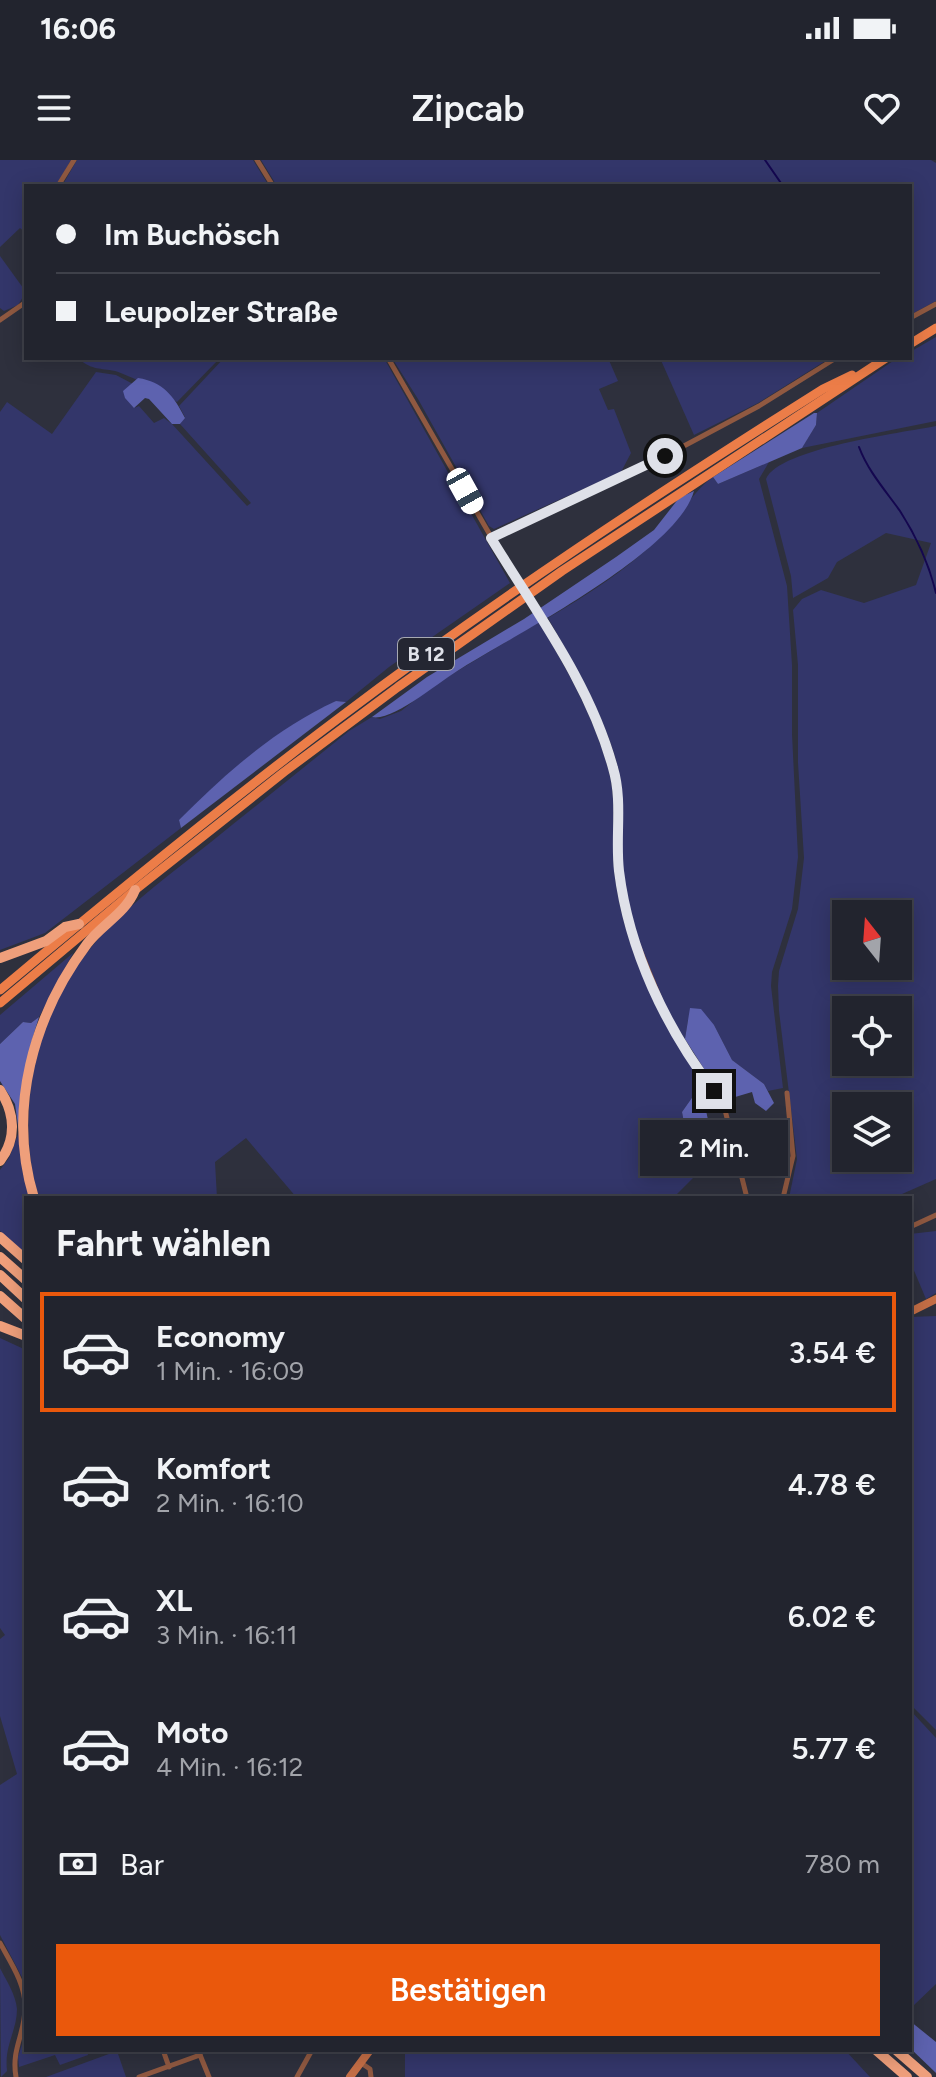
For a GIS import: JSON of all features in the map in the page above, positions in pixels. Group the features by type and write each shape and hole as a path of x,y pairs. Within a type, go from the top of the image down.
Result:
{"highway":[{"path":"34,1196 27,1167 24,1124 32,1050 43,1019 74,962 94,935 131,901 135,890"},
{"path":"0,958 46,941 65,927 79,924"},
{"path":"0,1090 9,1105 13,1122 12,1140 0,1161"},
{"path":"0,1237 24,1258"},
{"path":"0,1257 24,1278"},
{"path":"0,1275 24,1297"},
{"path":"0,1296 24,1317"},
{"path":"0,1326 24,1335"},
{"path":"878,2052 907,2077"},
{"path":"898,2052 927,2077"}],"main road":[{"path":"912,343 936,328"},
{"name":"B 12","path":"0,1003 135,890 284,772 452,648 588,553 884,360"},
{"name":"B 12","path":"0,990 340,717 531,580 823,389 884,360"}],"street":[{"path":"59,184 74,160"},
{"path":"257,160 272,184"},
{"path":"0,320 24,303"},
{"path":"912,317 936,304"},
{"path":"389,360 491,538 544,620 575,675 602,734 617,785 619,869 632,930 644,966 671,1026 725,1110 746,1196"},
{"path":"491,538 682,447 759,406 833,360"},
{"path":"783,1196 793,1156 787,1093"},
{"path":"912,1226 936,1215"},
{"path":"912,1311 936,1299"},
{"path":"0,1943 24,1996 24,2017 14,2058 16,2077"},
{"path":"164,2052 169,2067"},
{"path":"297,2077 311,2052"},
{"path":"350,2077 368,2052"},
{"path":"139,2077 199,2053 209,2077"},
{"path":"360,2063 370,2069 371,2077"}],"shaded area":[{"path":"0,160 71,160 57,184 24,184 24,231 20,228 0,247"},
{"path":"77,160 253,160 268,184 63,184"},
{"path":"261,160 931,160 936,163 936,301 912,314 912,184 276,184"},
{"path":"0,256 24,289 24,295 18,305 4,311 0,308"},
{"path":"936,337 936,421 802,448 816,425 817,413 890,363 912,360 912,351"},
{"path":"80,360 218,360 177,402 121,373 89,366"},
{"path":"222,360 385,360 510,583 389,667 346,702 336,701 179,820 181,828 45,933 0,950 0,412 7,402 52,434 96,372 116,375 133,384 134,408 139,406 154,423 164,418 172,424 247,506 251,503 180,424 185,417 179,406"},
{"path":"393,360 609,360 618,381 599,389 608,410 614,409 631,453 621,472 494,529 489,526"},
{"path":"661,360 827,360 758,403 694,435"},
{"path":"138,378 154,383 172,397 185,418 180,424 172,424 149,399 145,398 134,408 123,391"},
{"path":"817,413 816,425 802,448 718,484 713,477"},
{"path":"936,426 936,1179 898,1196 789,1196 797,1159 778,986 779,971 798,909 804,858 798,763 798,665 793,610 802,599 821,590 864,603 916,585 931,543 886,533 837,562 828,578 793,598 791,576 766,479 776,468 794,459 843,444"},
{"path":"769,462 759,479 787,586 798,857 792,909 772,972 771,986 783,1088 768,1091 764,1084 732,1060 714,1025 688,1020 685,1039 662,1001 644,958 626,891 622,858 622,795 617,764 592,698 548,618 607,581 648,549 698,490 713,477 718,484"},
{"path":"694,491 681,515 658,540 628,565 404,707 381,717 372,717 427,677 524,619 616,557 654,530 679,498"},
{"path":"539,622 570,676 588,713 609,772 613,796 614,869 625,926 658,1007 703,1082 682,1112 692,1164 699,1172 675,1196 295,1196 246,1138 215,1162 217,1196 39,1196 28,1130 30,1094 46,1026 78,964 126,911 349,731 372,717 380,719 401,711 434,685"},
{"path":"336,701 346,702 181,828 179,820 252,753 292,725"},
{"path":"73,953 39,1017 31,1023 23,1022 0,1044 0,1015"},
{"path":"690,1008 701,1009 714,1025 732,1060 764,1084 774,1103 766,1111 755,1103 752,1092 705,1106 715,1152 699,1172 692,1164 682,1112 708,1075 685,1039"},
{"path":"39,1017 25,1074 19,1132 15,1104 0,1081 0,1044 23,1022 31,1023"},
{"path":"19,1132 29,1196 24,1196 24,1252 0,1231 0,1170 9,1158"},
{"path":"936,1231 936,1293 926,1299 912,1266 912,1234"},
{"path":"936,1316 936,1730 912,1706 912,1317"},
{"path":"0,1338 24,1349 24,1981 0,1935 0,1785 17,1774 0,1716 0,1639 5,1635 0,1628"},
{"path":"912,1712 936,1738 936,1984 913,2006"},
{"path":"0,1968 13,1993 17,2009 7,2053 7,2071 1,2077"},
{"path":"912,2023 936,2042 936,2073 912,2050"},
{"path":"24,2038 24,2052 87,2052 88,2055 60,2065 55,2055 19,2067 18,2057"},
{"path":"117,2052 126,2077 46,2077"},
{"path":"405,2052 847,2052 870,2077 405,2077"}],"waterway":[{"path":"765,160 782,184"},
{"path":"859,447 911,530 926,561 936,593"}],"route":[{"path":"665,456 491,538 544,620 575,675 602,734 617,785 619,869 632,930 644,966 671,1026 714,1091"}]}
